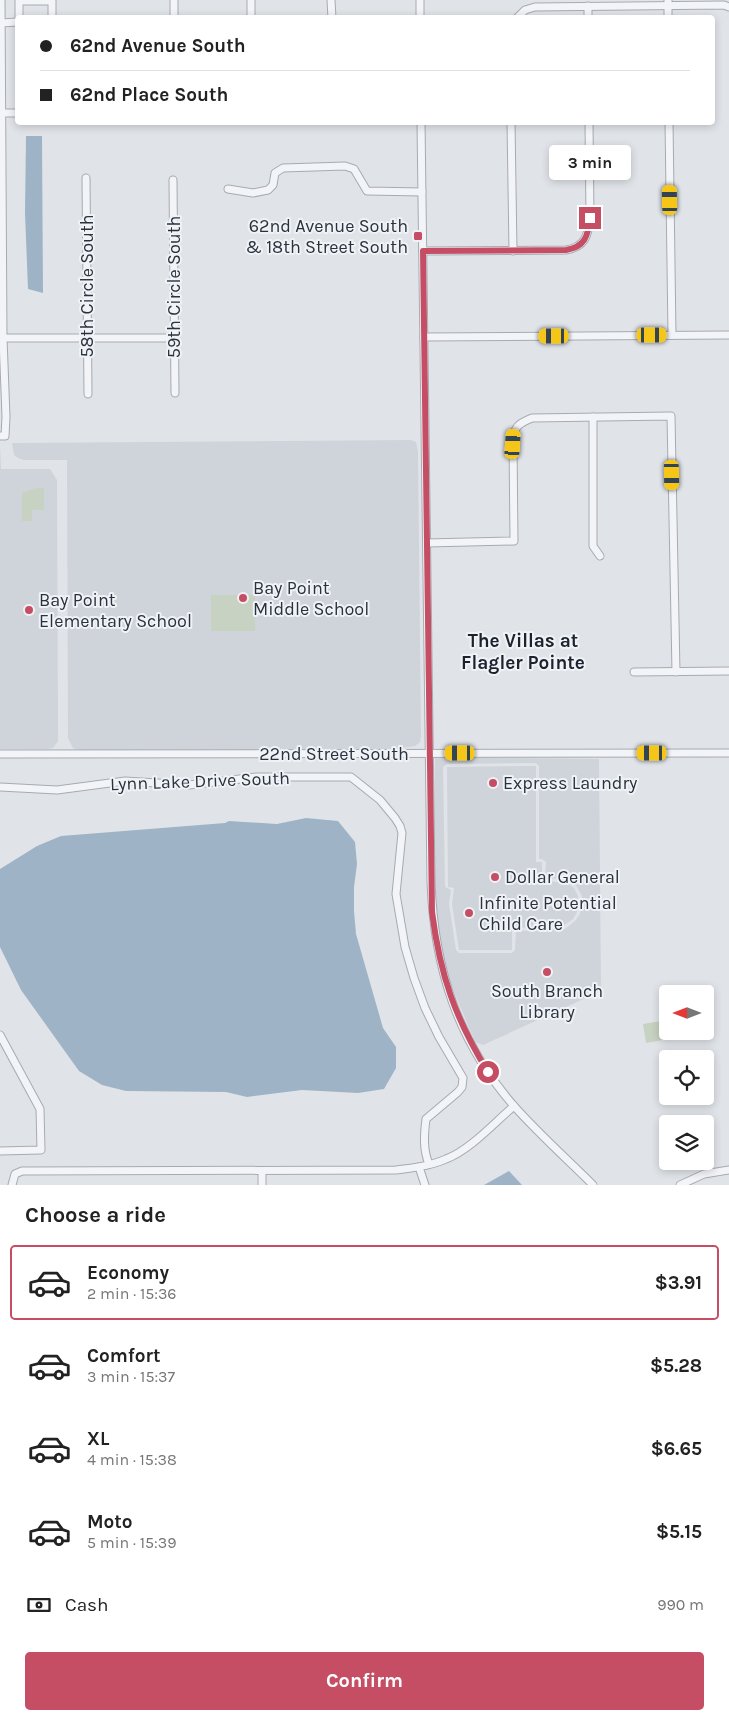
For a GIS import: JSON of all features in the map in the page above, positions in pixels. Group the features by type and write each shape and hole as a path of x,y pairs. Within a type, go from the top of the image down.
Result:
{"street":[{"path":"0,0 6,417 2,436"},
{"path":"174,0 174,15"},
{"path":"251,0 251,15"},
{"path":"331,0 332,15"},
{"path":"420,0 420,15"},
{"path":"18,15 18,1 52,1 52,15"},
{"path":"520,15 525,10 535,7 668,3 724,5 729,7"},
{"path":"588,6 588,15"},
{"path":"1,23 15,22"},
{"path":"1,113 15,113"},
{"path":"421,125 429,753 432,912 436,942 450,997 472,1045 488,1072 514,1106 593,1185"},
{"path":"511,125 513,251"},
{"path":"423,251 566,250 575,248 588,234 590,218 589,125"},
{"path":"669,125 672,335"},
{"path":"228,189 253,193 268,190 273,185 275,173 282,168 345,166 354,169 368,191 422,192"},
{"name":"58th Circle South","path":"86,178 88,394"},
{"name":"59th Circle South","path":"173,180 175,393"},
{"path":"424,337 729,334"},
{"path":"4,338 174,338"},
{"path":"427,542 514,541 513,444 514,431 521,422 532,418 671,416 676,672"},
{"path":"593,417 593,546 600,556"},
{"path":"634,672 729,671"},
{"name":"22nd Street South","path":"0,754 729,753"},
{"name":"Lynn Lake Drive South","path":"0,788 58,790 125,781 189,785 257,777 351,777 380,800 396,818 402,833 396,894 405,948 426,1008 439,1037 463,1078 462,1087 458,1092 426,1119 424,1136 425,1155 429,1164"},
{"path":"0,1035 40,1109 41,1150 0,1151"},
{"path":"12,1185 14,1174 22,1171 396,1170 419,1167 447,1159 467,1147 514,1106"},
{"path":"419,1167 425,1185"},
{"path":"680,1185 704,1174 729,1170"},
{"path":"262,1171 262,1185"}],"shaded area":[{"name":"Bay Point Middle School","path":"411,440 416,442 418,452 420,742 415,746 395,749 78,750 73,748 68,738 67,460 24,460 14,455 12,443"},
{"name":"Bay Point Elementary School","path":"0,446 1,469 50,469 57,480 58,741 53,748 47,749 0,749"},
{"path":"435,757 599,759 601,991 483,1045 475,1042 450,982 439,942 434,866","holes":["536,763 539,766 539,859 546,862 545,878 571,881 577,887 582,896 580,914 565,929 516,931 515,950 512,953 459,953 456,950 449,904 451,890 445,887 443,767 447,764"]},
{"path":"536,766 536,862 542,862 542,881 561,882 569,884 574,888 578,896 577,912 573,919 563,926 512,928 512,950 459,950 452,904 454,888 448,887 447,767"}],"green space":[{"path":"36,488 44,488 44,510 32,510 32,521 22,521 22,493"},
{"path":"211,595 255,595 255,631 211,631"},
{"path":"659,1021 659,1040 662,1040 646,1043 643,1024"}],"water":[{"path":"26,136 42,136 43,293 28,289 25,213"},
{"path":"306,818 338,821 355,842 357,864 354,887 356,934 383,1028 396,1047 396,1068 384,1089 358,1093 302,1090 247,1097 226,1092 126,1091 102,1085 79,1071 21,990 0,947 0,869 37,846 61,836 225,823 229,821 277,824"},
{"path":"509,1171 522,1185 484,1185"}],"place":[{"name":"62nd Avenue South & 18th Street South","path":"418,236"},
{"name":"Bay Point Middle School","path":"243,598"},
{"name":"Bay Point Elementary School","path":"29,610"},
{"name":"Express Laundry","path":"493,783"},
{"name":"Dollar General","path":"495,877"},
{"name":"Infinite Potential Child Care","path":"469,913"},
{"name":"South Branch Library","path":"547,972"}],"district":[{"name":"The Villas at Flagler Pointe","path":"523,651"}],"route":[{"path":"488,1072 459,1020 450,997 436,942 432,912 423,251 566,250 575,248 582,242 588,234 590,218"}]}
